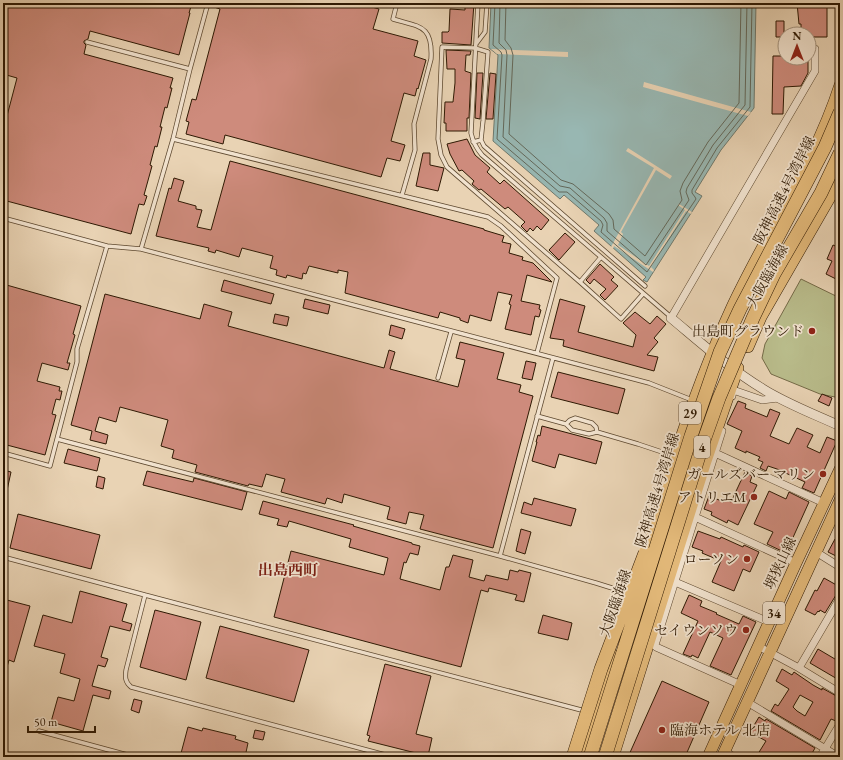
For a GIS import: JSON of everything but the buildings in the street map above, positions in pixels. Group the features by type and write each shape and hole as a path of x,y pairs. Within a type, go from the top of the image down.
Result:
{"highway":[{"name":"阪神高速4号湾岸線","path":"590,757 691,436 720,352 740,309 825,147 840,112"},
{"name":"4","path":"605,757 703,443 719,398 753,318 774,274 821,193 840,153"},
{"path":"573,757 602,668 681,456 691,436"}],"main road":[{"name":"大阪臨海線","path":"581,757 608,668 634,596 675,456 712,353 764,243 819,139 840,85"},
{"name":"大阪臨海線","path":"613,757 705,464 737,372 761,317 840,180"},
{"name":"堺狭山線","path":"708,757 840,469"},
{"name":"堺狭山線","path":"723,754 840,500"}],"street":[{"path":"815,66 815,71 672,318 712,353 737,372 778,398 840,426"},
{"path":"741,685 656,648 655,645 734,390 762,400 778,398"},
{"path":"715,453 824,503"},
{"path":"695,517 796,563"},
{"path":"816,552 840,567"},
{"path":"675,582 769,622"},
{"path":"799,668 840,598"},
{"path":"758,646 799,668 840,693"},
{"path":"747,702 839,757"},
{"path":"820,757 840,724"},
{"path":"723,754 734,757"}],"lane":[{"path":"141,249 173,138 208,3"},
{"path":"397,3 393,19 421,27 427,32 432,48 431,59 414,124 415,150 402,195"},
{"path":"478,3 471,133 476,148 482,155 672,318"},
{"path":"476,46 485,32 487,3"},
{"path":"87,42 190,69"},
{"path":"643,294 621,319 447,167 443,162 438,139 442,47 476,46 488,52 484,121 481,140 484,146 645,286"},
{"path":"173,138 488,217 501,226 557,278 537,353"},
{"path":"473,142 481,140"},
{"path":"3,218 107,246 141,249 451,332 537,353 649,383 694,401"},
{"path":"3,453 50,466 77,362 77,349 107,246"},
{"path":"580,282 601,257"},
{"path":"438,378 451,332"},
{"path":"500,556 553,358"},
{"path":"537,416 566,424 572,430 589,434 597,432 675,456"},
{"path":"566,424 575,418 592,423 596,427 597,432"},
{"path":"57,439 500,556 596,583 634,596"},
{"path":"3,557 594,713"},
{"path":"145,595 126,670 125,677 127,683 131,687 394,757"},
{"path":"39,731 135,757"}],"green space":[{"path":"801,279 840,298 840,398 820,394 771,374 762,358 765,344"}],"water":[{"path":"491,3 756,3 754,108 721,150 695,192 702,196 647,282 643,280 646,277 594,231 599,225 564,195 560,199 493,141 498,55 489,48"}],"pier":[{"path":"491,49 568,52 568,57 497,54"},
{"path":"644,82 751,112 748,116 643,87"},
{"path":"628,148 672,176 670,179 656,170 621,232 623,234 618,245 649,266 685,210 678,205 679,204 692,212 691,214 686,211 651,267 654,270 653,272 614,246 613,249 611,247 654,168 626,151"}],"place":[{"name":"出島町グラウンド","path":"812,331"},
{"name":"ガールズバー マリン","path":"823,474"},
{"name":"アトリエM","path":"754,497"},
{"name":"ローソン","path":"747,559"},
{"name":"セイウンソウ","path":"746,630"},
{"name":"臨海ホテル 北店","path":"662,730"}],"district":[{"name":"出島西町","path":"288,570"}]}
